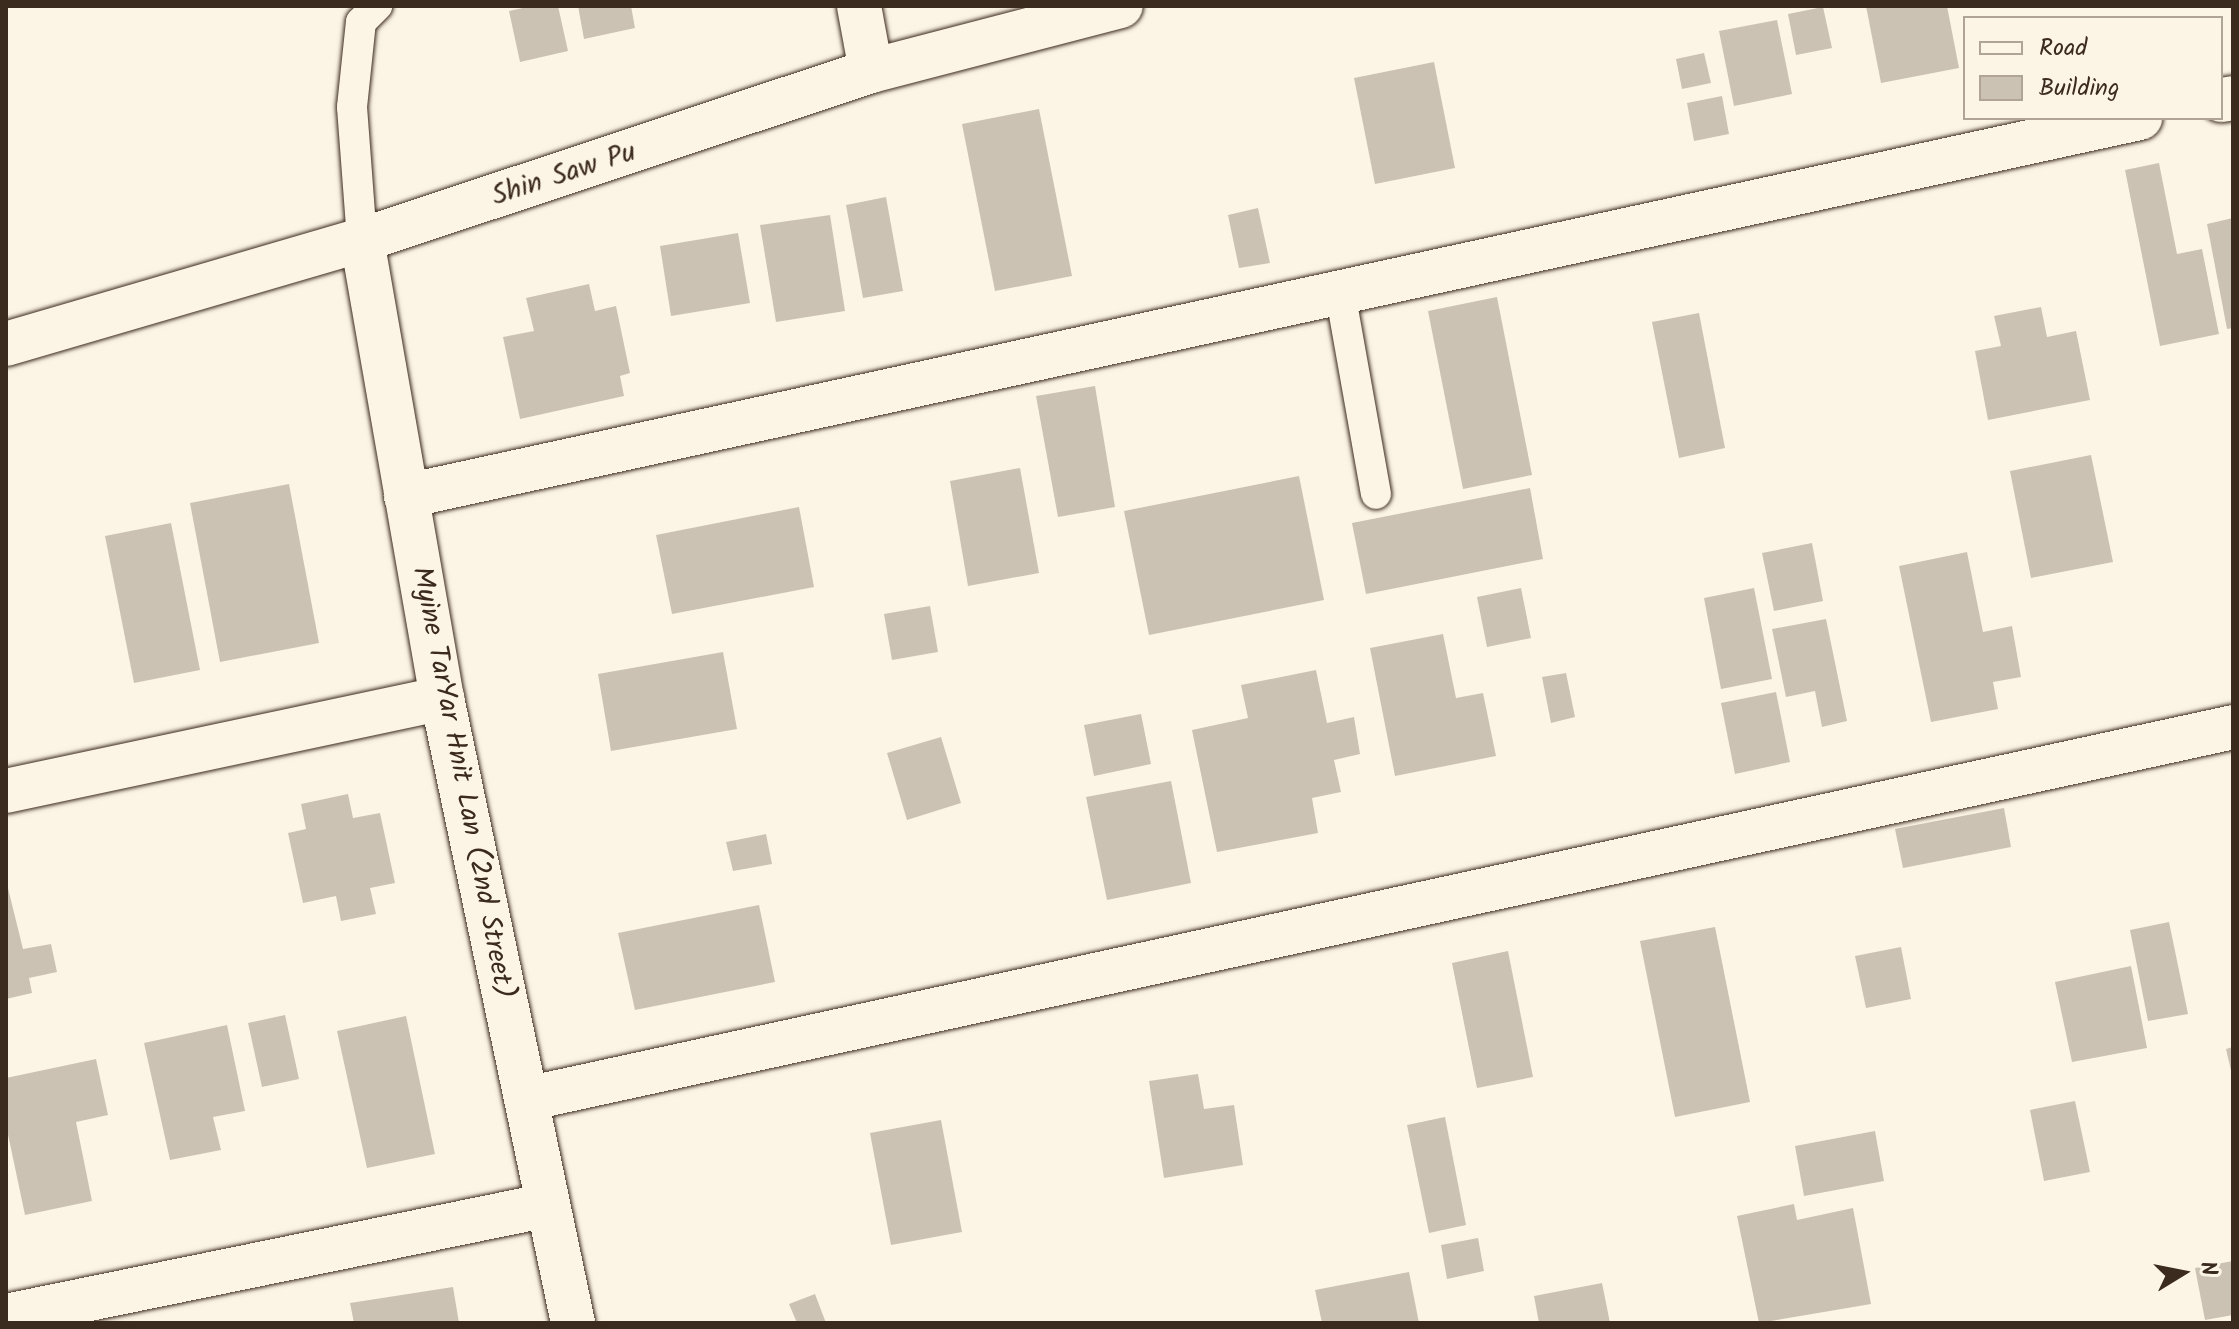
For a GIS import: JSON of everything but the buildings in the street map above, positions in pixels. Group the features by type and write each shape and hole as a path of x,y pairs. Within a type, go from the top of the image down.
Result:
{"street":[{"path":"859,6 871,71"},
{"name":"Shin Saw Pu","path":"6,344 362,240 871,71 1121,6"},
{"path":"406,496 2131,120"},
{"name":"Myine TarYar Hnit Lan (2nd Street)","path":"362,240 442,698 573,1323"},
{"path":"6,791 442,698"},
{"path":"526,1099 2233,727"},
{"path":"6,1316 548,1205"}],"lane":[{"path":"362,240 352,107 361,22 377,6"},
{"path":"1340,292 1376,494"}]}
